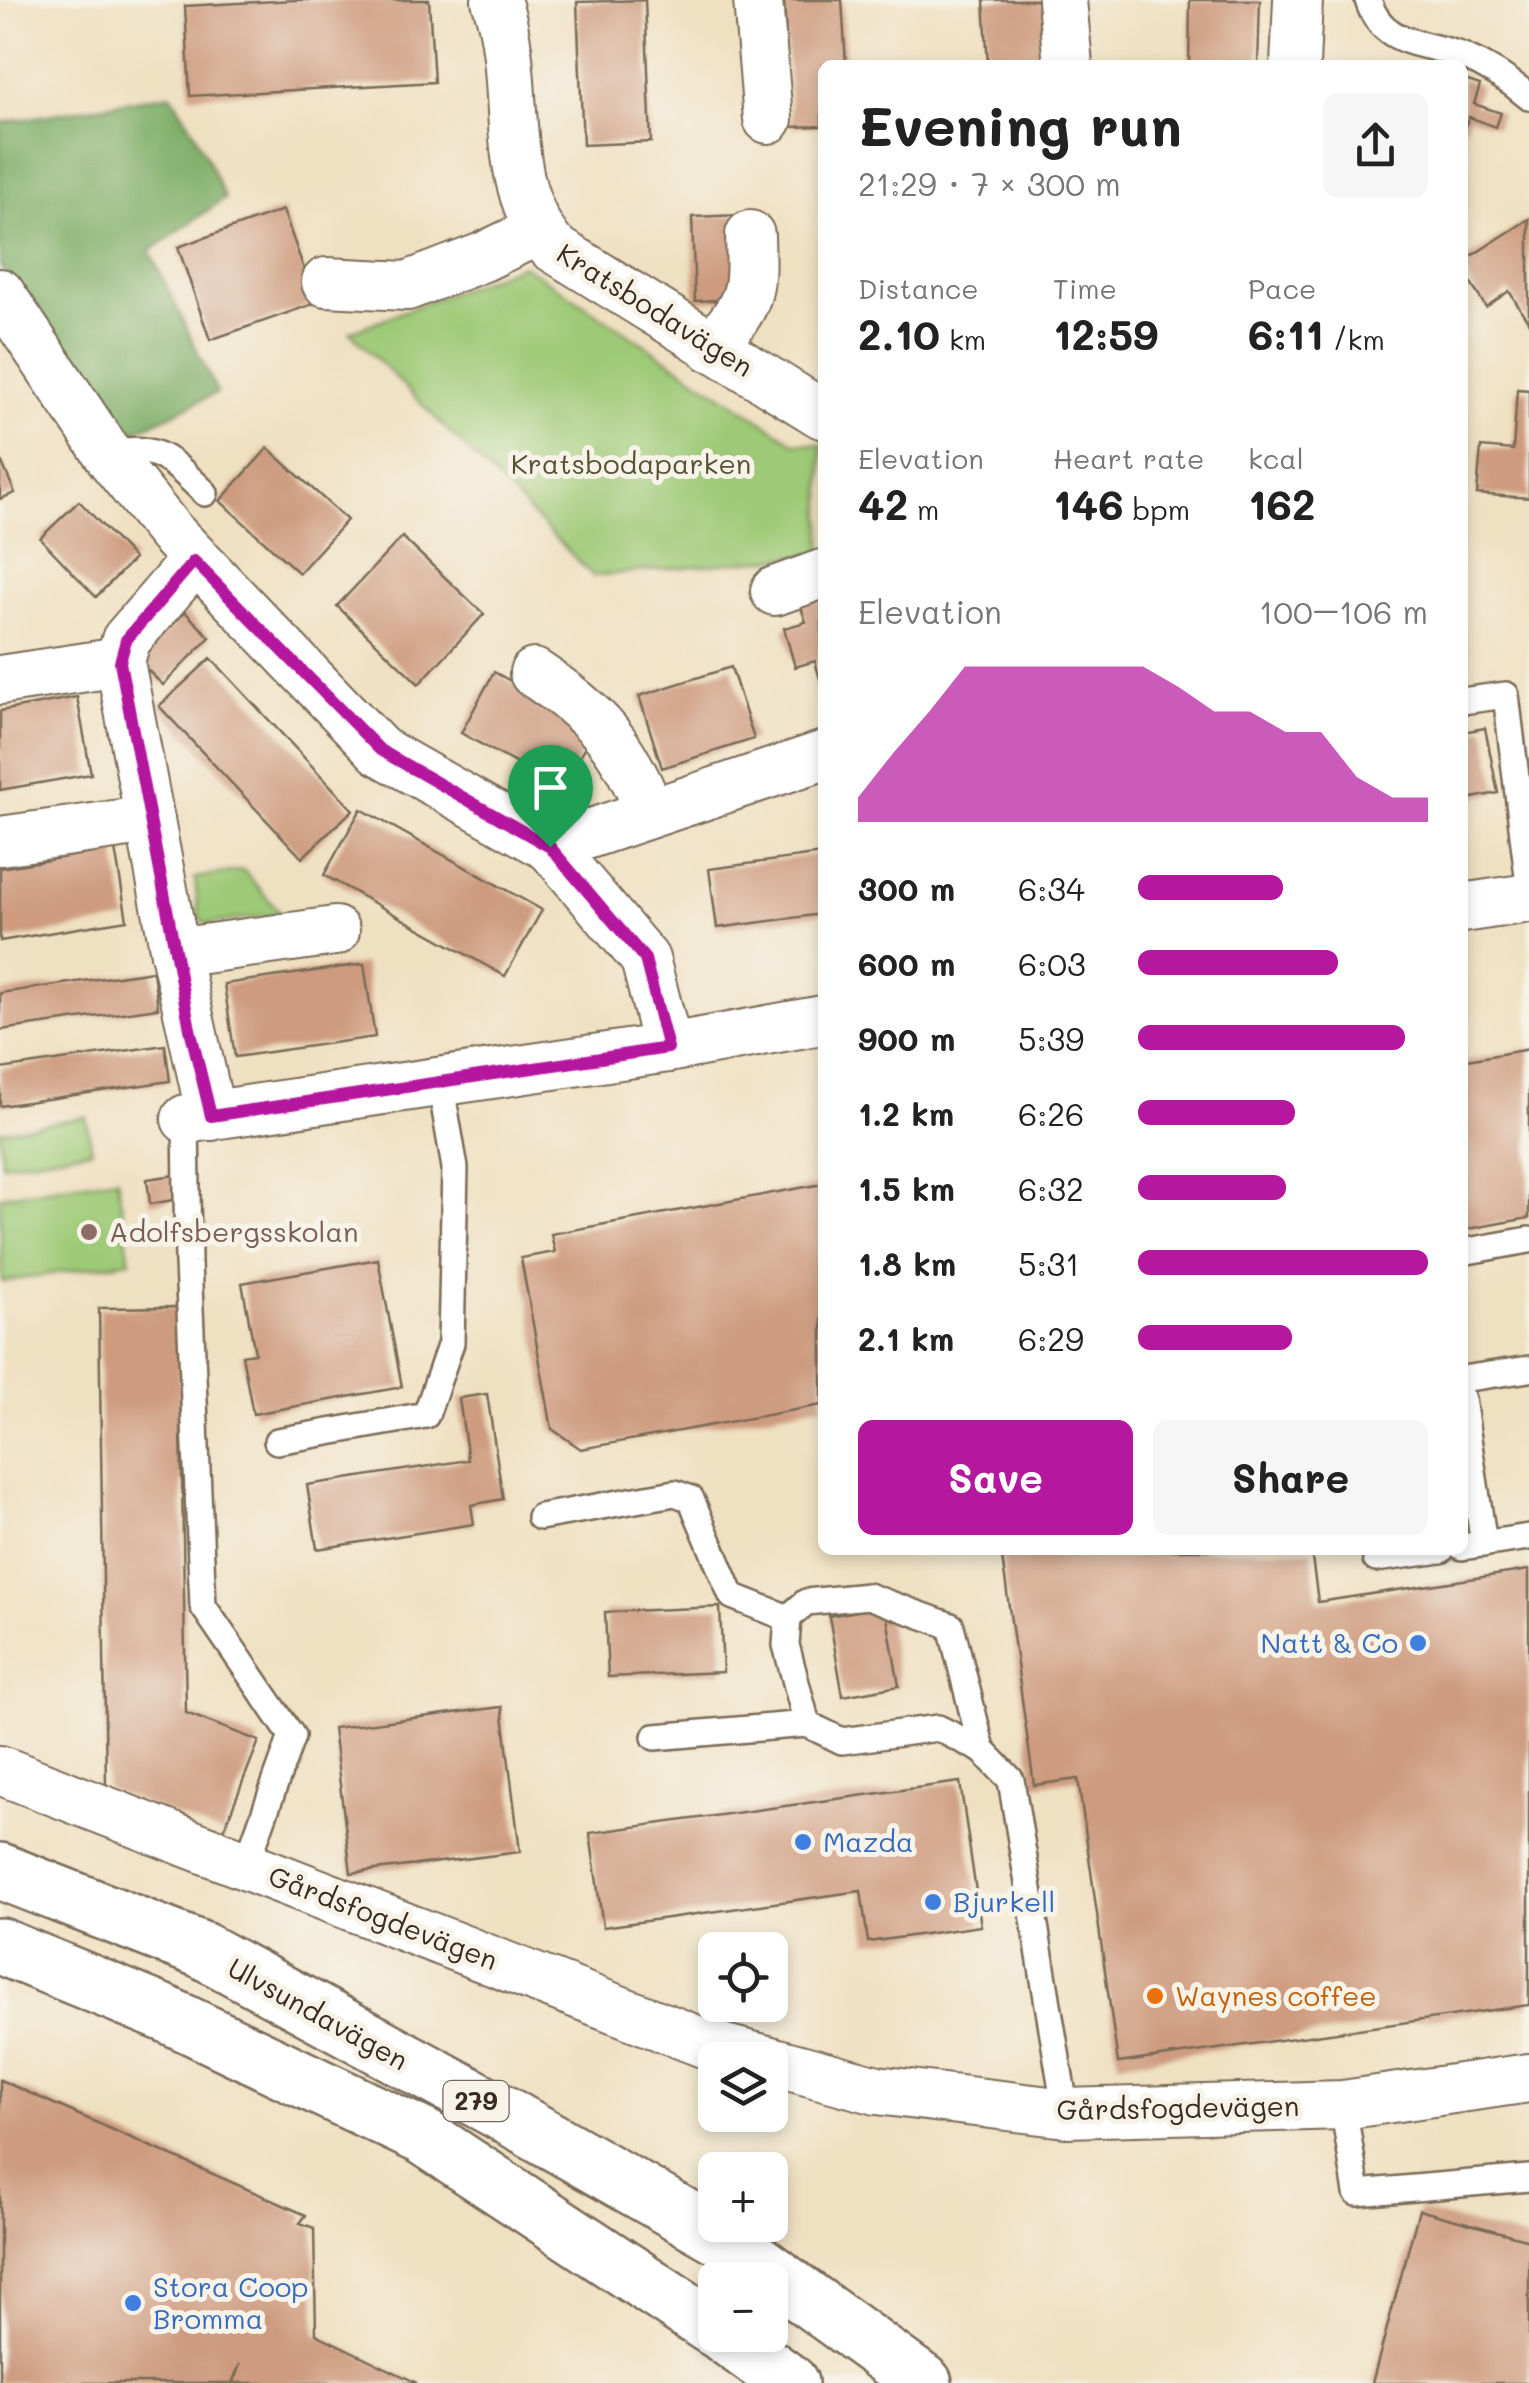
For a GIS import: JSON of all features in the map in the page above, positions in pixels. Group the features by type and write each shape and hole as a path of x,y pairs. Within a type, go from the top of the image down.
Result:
{"main road":[{"name":"Ulvsundavägen","path":"0,1871 202,1950 497,2110 726,2240 924,2383"},
{"name":"279","path":"0,1946 166,2014 424,2137 698,2318"},
{"path":"747,2352 790,2383"}],"street":[{"name":"Kratsbodavägen","path":"496,0 507,31 519,176 526,204 552,247 818,412"},
{"path":"758,0 768,119"},
{"path":"1062,0 1068,60"},
{"path":"1295,60 1298,0"},
{"path":"326,282 407,286 483,258 539,230"},
{"path":"712,348 746,306 751,278 750,235"},
{"path":"0,293 108,454 194,561 380,750 550,847 645,959 668,1048"},
{"path":"194,561 126,640 120,662 175,954 199,1117 668,1048 818,1021"},
{"path":"774,591 818,575"},
{"path":"0,680 120,662"},
{"path":"534,673 600,723 638,782 650,813"},
{"path":"550,847 818,757"},
{"path":"0,840 150,820"},
{"path":"1468,907 1529,898"},
{"path":"175,954 335,931"},
{"name":"Gårdsfogdevägen","path":"0,1770 705,2042"},
{"name":"Gårdsfogdevägen","path":"788,2065 878,2090 1066,2113 1344,2105 1529,2078"}],"lane":[{"path":"1368,0 1377,23 1387,32 1462,56 1508,78 1529,97"},
{"path":"108,454 137,447 170,460 205,493"},
{"path":"1468,700 1506,695 1529,884"},
{"path":"277,1441 426,1415 450,1343 455,1168 440,1081"},
{"path":"199,1117 202,1606 292,1736 246,1865"},
{"path":"1468,1251 1529,1240"},
{"path":"1468,1378 1529,1369"},
{"path":"1468,1479 1473,1545 1529,1537"},
{"path":"540,1516 675,1493 691,1499 732,1596 788,1618"},
{"path":"1375,1555 1376,1560 1408,1555"},
{"path":"807,1724 786,1645 788,1618 806,1602 868,1596 951,1626 982,1750"},
{"path":"655,1737 807,1724 842,1741 938,1728 982,1750 1012,1780 1066,2113"},
{"path":"1344,2105 1357,2193 1529,2178"}],"green space":[{"path":"171,94 195,133 225,198 150,251 217,393 119,439 0,266 0,123"},
{"name":"Kratsbodaparken","path":"523,265 795,443 818,445 818,554 593,576 350,332"},
{"path":"243,870 281,914 208,924 199,918 195,878"},
{"path":"86,1117 92,1150 2,1164 0,1131"},
{"path":"117,1178 130,1261 2,1282 0,1196"}],"building":[{"path":"296,0 429,0 434,82 190,96 185,6"},
{"path":"645,0 651,142 583,145 577,2"},
{"path":"784,0 842,0 846,60 818,60 818,126 791,127"},
{"path":"984,0 1055,0 1060,60 988,60"},
{"path":"1190,0 1260,0 1258,60 1189,60"},
{"path":"1468,81 1480,85 1474,104 1501,113 1496,127 1469,117"},
{"path":"283,210 316,303 210,340 178,247"},
{"path":"740,215 743,299 695,301 692,217"},
{"path":"1529,219 1529,323 1509,291 1486,307 1468,279 1468,258"},
{"path":"1517,389 1529,390 1529,498 1477,494 1481,447 1513,450"},
{"path":"268,448 347,520 299,573 220,501"},
{"path":"0,458 15,493 0,499"},
{"path":"79,501 134,559 96,597 40,538"},
{"path":"402,537 484,614 419,684 337,606"},
{"path":"818,599 818,672 815,661 795,667 784,628 806,622 800,604"},
{"path":"185,612 210,637 163,685 138,661"},
{"path":"211,658 353,810 302,858 159,706"},
{"path":"731,667 754,739 662,768 639,696"},
{"path":"494,672 596,727 562,789 461,733"},
{"path":"77,697 91,774 0,790 0,711"},
{"path":"1485,728 1498,793 1468,799 1468,731"},
{"path":"361,809 542,910 505,976 324,875"},
{"path":"115,849 127,920 0,941 0,868"},
{"path":"818,855 818,915 717,928 709,869"},
{"path":"364,964 375,1037 235,1057 224,984"},
{"path":"153,971 158,1008 0,1030 0,993"},
{"path":"165,1045 170,1081 0,1106 0,1069"},
{"path":"1529,1049 1529,1218 1468,1229 1468,1060"},
{"path":"176,1175 179,1199 150,1204 147,1179"},
{"path":"818,1185 818,1406 581,1449 552,1429 521,1258 555,1252 551,1234"},
{"path":"378,1259 402,1387 253,1414 242,1355 255,1353 242,1283"},
{"path":"179,1307 186,1713 259,1741 222,1834 106,1788 99,1308"},
{"path":"487,1394 503,1499 471,1505 474,1524 317,1549 307,1485 468,1460 459,1398"},
{"path":"1002,1555 1312,1555 1318,1602 1529,1570 1529,2005 1118,2063 1078,1779 1034,1785"},
{"path":"885,1606 899,1686 843,1696 829,1616"},
{"path":"720,1607 723,1672 608,1677 605,1612"},
{"path":"502,1707 520,1852 351,1873 333,1728"},
{"path":"960,1782 981,1926 868,1942 861,1891 603,1927 590,1833"},
{"name":"Stora Coop Bromma","path":"0,2080 306,2215 300,2223 314,2228 316,2334 417,2383 233,2383 240,2364 232,2383 0,2383"},
{"path":"1419,2210 1529,2240 1529,2383 1372,2383"}],"place":[{"name":"Adolfsbergsskolan","path":"89,1232"},
{"name":"Natt & Co","path":"1418,1643"},
{"name":"Mazda","path":"803,1842"},
{"name":"Bjurkell","path":"933,1902"},
{"name":"Waynes coffee","path":"1155,1996"},
{"name":"Stora Coop Bromma","path":"133,2303"}],"route":[{"path":"194,561 380,750 550,847 645,959 668,1048 211,1116 128,714 120,662 126,640 194,561"}]}
